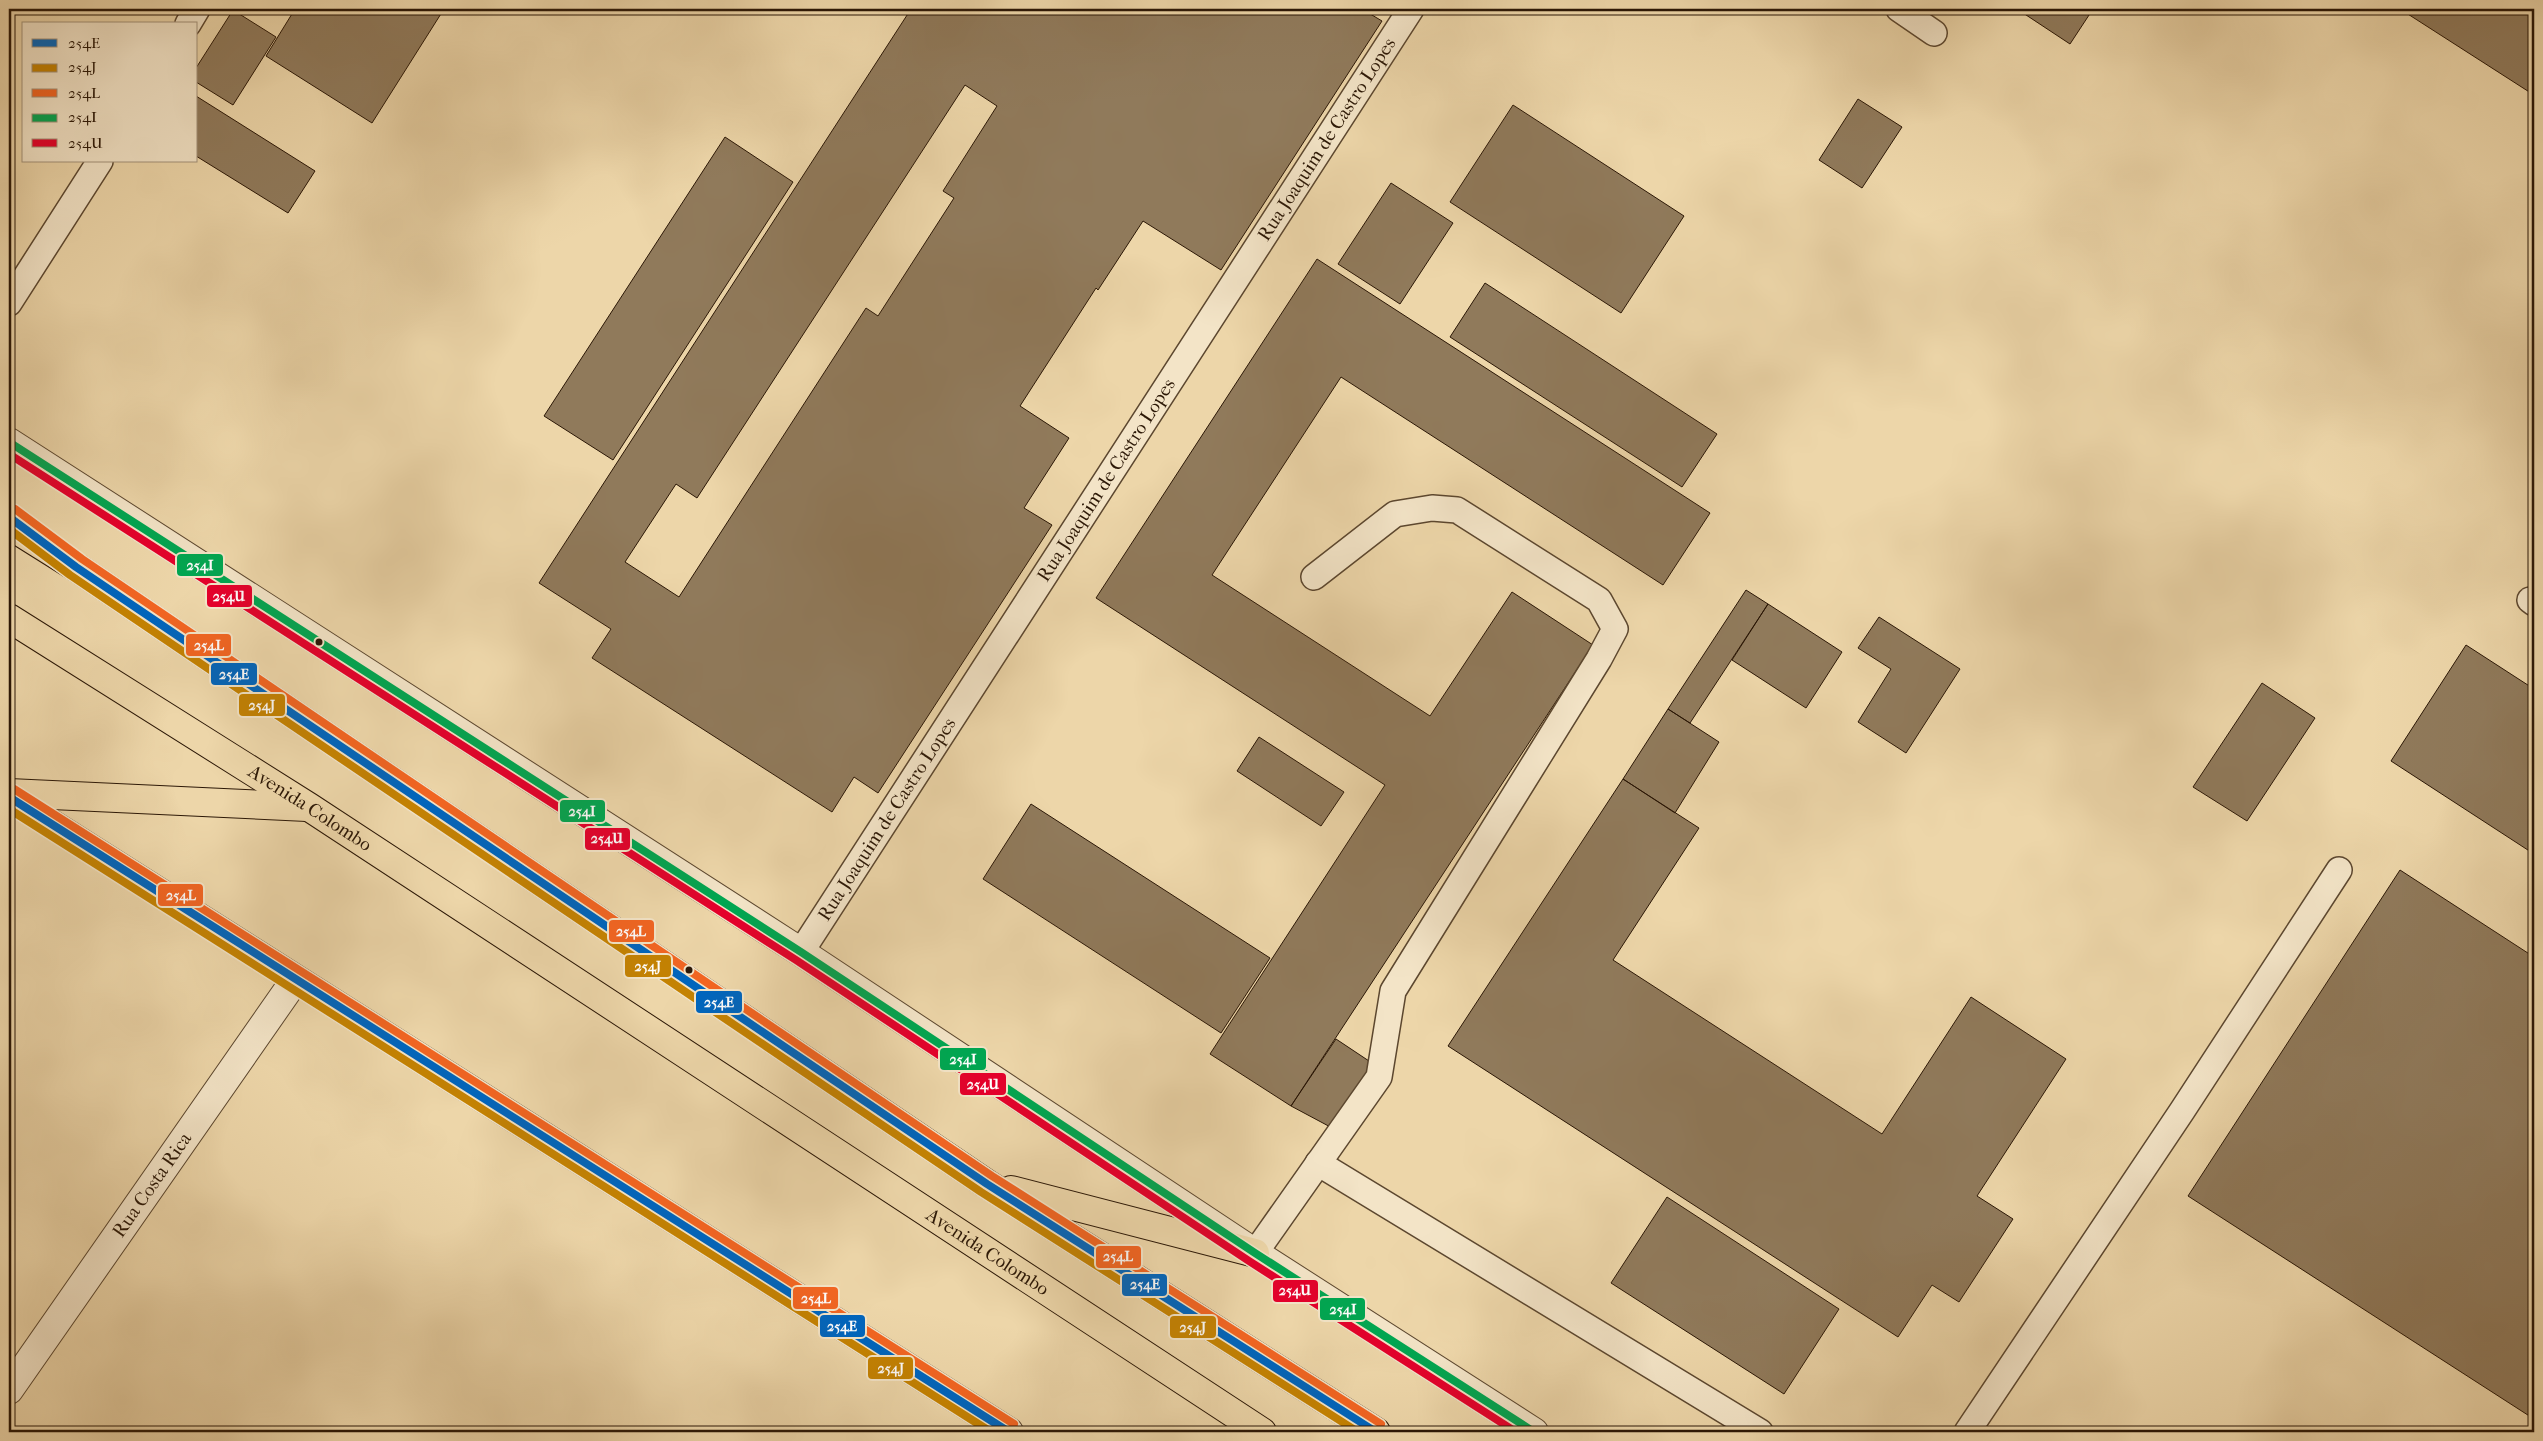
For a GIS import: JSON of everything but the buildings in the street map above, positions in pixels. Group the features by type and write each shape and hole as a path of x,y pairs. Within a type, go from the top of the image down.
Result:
{"main road":[{"path":"9,517 76,567"},
{"path":"9,525 76,567 987,1184 1376,1432"},
{"name":"Avenida Colombo","path":"15,623 309,807 1262,1432"},
{"path":"9,793 309,807"},
{"path":"987,1184 1255,1252"}],"street":[{"path":"9,442 801,952 1255,1252 1534,1432"},
{"path":"9,797 1009,1432"},
{"name":"Rua Costa Rica","path":"9,1390 295,980"}],"lane":[{"path":"189,22 197,9"},
{"name":"Rua Joaquim de Castro Lopes","path":"801,952 1411,9"},
{"path":"1899,9 1934,33"},
{"path":"9,303 99,162"},
{"path":"1255,1252 1379,1077 1393,991 1594,668 1615,628 1599,600 1458,510 1432,508 1395,514 1314,577"},
{"path":"1967,1432 2182,1111 2339,870"},
{"path":"1318,1163 1760,1432"}],"transit line":[{"name":"254I","path":"9,442 801,952 1255,1253 1534,1432"},
{"name":"254U","path":"9,454 796,960 1249,1261 1516,1432"},
{"name":"254L","path":"15,509 82,559 992,1176 1381,1424"},
{"name":"254E","path":"9,517 76,567 987,1184 1376,1432"},
{"name":"254J","path":"9,529 70,575 981,1192 1358,1432"},
{"name":"254L","path":"14,789 1014,1424"},
{"name":"254E","path":"9,797 1009,1432"},
{"name":"254J","path":"9,809 991,1432"}]}
